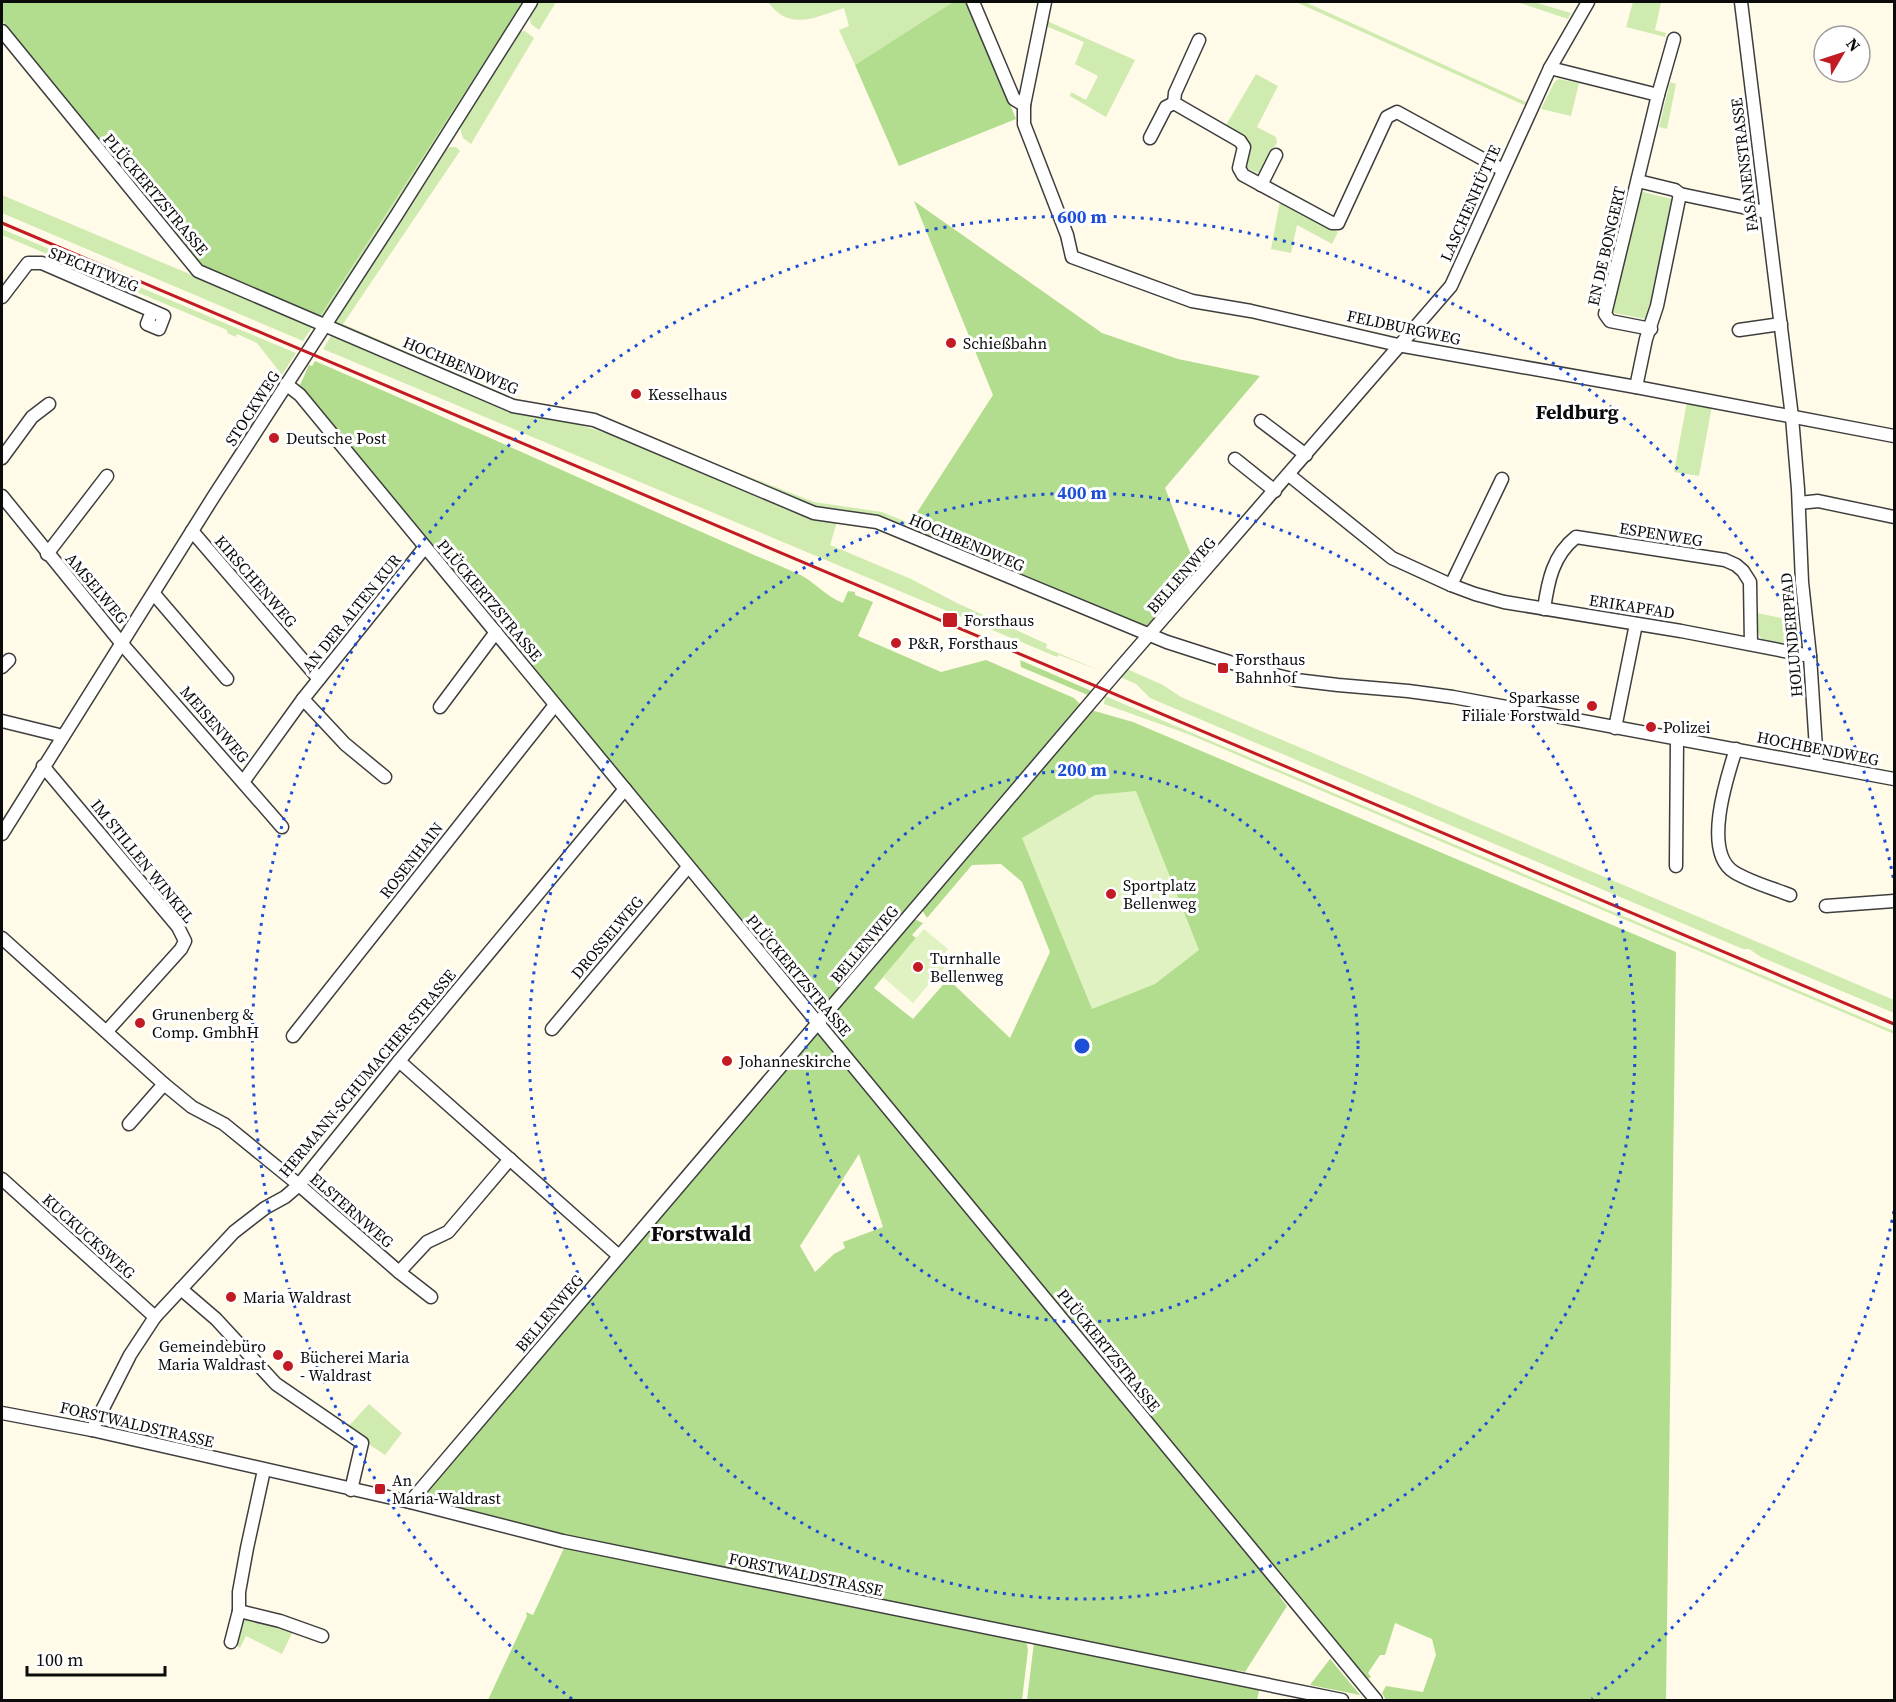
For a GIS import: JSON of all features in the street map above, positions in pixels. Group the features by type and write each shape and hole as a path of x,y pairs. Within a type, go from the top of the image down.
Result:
{"street":[{"name":"STOCKWEG","path":"2,834 192,531 531,2"},
{"name":"FELDBURGWEG","path":"973,2 1014,99 1024,105"},
{"name":"FELDBURGWEG","path":"1045,2 1024,105 1024,124 1066,235 1072,257 1192,301 1251,311 1398,345 1894,436"},
{"name":"LASCHENHÜTTE","path":"1353,399 1451,286 1550,68 1588,2"},
{"name":"FASANENSTRASSE","path":"1741,2 1792,417 1799,498"},
{"name":"PLÜCKERTZSTRASSE","path":"2,31 198,271 325,325"},
{"path":"1638,181 1674,39"},
{"path":"1174,103 1175,93 1199,40"},
{"path":"1550,68 1658,95"},
{"path":"1150,138 1166,107 1174,103"},
{"path":"1174,103 1240,141 1244,147 1239,168 1243,175 1332,223 1338,223 1387,117 1397,112 1503,171"},
{"path":"1261,185 1276,155"},
{"name":"EN DE BONGERT","path":"1651,329 1610,321 1605,314 1638,181 1675,190 1680,194 1766,213"},
{"path":"1636,387 1680,194"},
{"name":"SPECHTWEG","path":"2,297 28,263 42,263 152,311"},
{"path":"1739,330 1780,324"},
{"name":"HOCHBENDWEG","path":"325,325 513,406 594,420 814,513 877,522 1150,636 1251,669 1296,680 1338,686 1453,697 1894,779"},
{"name":"PLÜCKERTZSTRASSE","path":"286,384 300,395 1376,1701"},
{"name":"BELLENWEG","path":"410,1503 1114,675 1353,399"},
{"path":"2,458 32,417 50,404"},
{"path":"1262,421 1306,455"},
{"path":"1235,459 1275,490"},
{"name":"ERIKAPFAD","path":"1289,475 1392,558 1451,585 1504,602 1810,656"},
{"name":"AMSELWEG","path":"47,554 107,476"},
{"path":"1451,585 1502,479"},
{"name":"AMSELWEG","path":"2,496 122,644"},
{"path":"1799,498 1894,517"},
{"name":"HOLUNDERPFAD","path":"1799,498 1802,582 1810,656 1817,764"},
{"name":"KIRSCHENWEG","path":"192,531 319,679"},
{"name":"ESPENWEG","path":"1544,609 1548,584 1557,557 1576,537 1725,561 1736,565 1750,582 1751,644"},
{"name":"AN DER ALTEN KUR","path":"243,782 303,699 424,547"},
{"path":"154,594 228,679"},
{"path":"1615,728 1636,624"},
{"path":"440,707 496,633"},
{"name":"MEISENWEG","path":"122,644 282,827"},
{"path":"303,699 345,744 385,777"},
{"name":"ROSENHAIN","path":"293,1036 555,705"},
{"path":"2,721 63,736"},
{"path":"1676,866 1677,739"},
{"name":"HOCHBENDWEG","path":"1736,749 1726,780 1720,812 1718,846 1723,861 1733,872 1790,895"},
{"name":"IM STILLEN WINKEL","path":"43,766 178,927 185,940 181,949 106,1032"},
{"name":"HERMANN-SCHUMACHER-STRASSE","path":"92,1430 130,1355 155,1317 234,1232 299,1185 399,1060 625,789"},
{"name":"DROSSELWEG","path":"552,1029 688,867"},
{"path":"1826,906 1894,901"},
{"name":"ELSTERNWEG","path":"2,938 164,1084 192,1107 224,1124 431,1297"},
{"path":"399,1060 619,1256"},
{"path":"129,1124 164,1084"},
{"path":"399,1272 427,1242 448,1232 510,1159"},
{"name":"KUCKUCKSWEG","path":"2,1179 155,1317"},
{"path":"181,1289 216,1319 276,1384 362,1443 351,1490"},
{"name":"FORSTWALDSTRASSE","path":"2,1413 92,1430 410,1503 564,1542 1342,1701"},
{"path":"231,1642 239,1611 239,1592 264,1470"},
{"path":"239,1611 280,1621 322,1636"}],"green space":[{"path":"2,2 523,2 319,318 205,269 2,20"},
{"path":"523,2 527,2 328,313 319,318"},
{"path":"537,2 556,2 539,30 531,24 529,15"},
{"path":"768,2 953,2 855,65 839,30 849,26 844,8 803,20 785,17"},
{"path":"953,2 968,2 1016,119 899,166 855,65"},
{"path":"1296,2 1305,2 1526,102 1524,105"},
{"path":"1517,2 1534,2 1571,13 1568,19"},
{"path":"1633,2 1661,3 1655,30 1666,33 1665,37 1626,27"},
{"path":"1047,21 1135,60 1106,117 1070,96 1071,92 1086,100 1098,76 1075,64 1084,42 1046,26"},
{"path":"525,31 534,38 471,144 463,138 459,125 517,32"},
{"path":"1256,74 1278,86 1257,127 1276,137 1277,142 1261,175 1245,167 1249,140 1226,125"},
{"path":"1558,79 1579,83 1571,116 1541,109"},
{"path":"1670,82 1676,84 1667,129 1659,127"},
{"path":"449,147 456,147 460,151 343,324 518,400 597,414 814,502 882,512 909,523 907,528 812,508 595,416 517,402 336,325 337,317 440,155"},
{"path":"1639,191 1676,200 1650,320 1609,312"},
{"path":"2,195 313,326 303,341 2,213"},
{"path":"914,201 1102,333 1178,359 1260,376 1165,488 1197,570 1147,630 907,528 993,395"},
{"path":"1280,201 1338,232 1332,244 1297,225 1291,253 1271,249"},
{"path":"2,229 296,353 282,375 257,343 237,334 236,337 227,333 227,330 2,235"},
{"path":"331,336 511,409 618,437 787,510 837,522 830,545 911,579 957,603 1047,644 1046,648 1103,672 1059,655 1057,657 323,349"},
{"path":"315,361 794,572 843,603 848,591 855,592 855,595 873,602 858,636 941,672 986,660 1074,698 1082,706 819,1014 300,385 309,365 312,366"},
{"path":"1687,402 1712,406 1699,476 1674,472"},
{"path":"1757,613 1801,622 1800,642 1779,644 1764,641 1758,633"},
{"path":"1020,660 1094,692 1090,696 1021,667"},
{"path":"1127,669 1163,685 1181,697 1894,1000 1894,1013 1761,957 1749,949 1743,949 1150,698 1136,684 1120,677"},
{"path":"1105,696 1894,1031 1894,1034 1188,734 1104,704"},
{"path":"1091,710 1133,722 1676,952 1666,1700 1386,1700 1382,1693 1386,1686 1423,1692 1436,1655 1432,1639 1395,1623 1385,1655 1380,1655 1368,1673 1371,1677 1365,1681 831,1032 827,1022 914,919 923,923 912,935 916,938 874,988 913,1019 948,979 1010,1038 1050,952 1022,882 1001,864 972,865 927,918 922,910"},
{"name":"Sportplatz Bellenweg","path":"1136,791 1199,950 1155,984 1092,1009 1022,838 1095,795"},
{"name":"Turnhalle Bellenweg","path":"924,929 948,949 944,954 950,960 931,985 929,984 913,1003 883,977"},
{"path":"816,1034 823,1036 1281,1594 1280,1597 1287,1606 1245,1672 1237,1670 1235,1674 612,1548 419,1499","holes":["859,1154 883,1227 843,1242 845,1248 834,1254 815,1272 800,1246"]},
{"path":"369,1404 402,1433 385,1455 346,1429"},
{"path":"565,1546 1026,1640 1028,1650 1022,1700 488,1700 527,1616 526,1612 533,1615"},
{"path":"242,1616 295,1627 282,1654 246,1636 240,1648 235,1644"},
{"path":"1034,1642 1260,1687 1257,1700 1027,1700"},
{"path":"1330,1659 1360,1695 1310,1685"}],"railway":[{"path":"2,223 1894,1024"}],"place":[{"name":"Schießbahn","path":"951,343"},
{"name":"Kesselhaus","path":"636,394"},
{"name":"Deutsche Post","path":"274,438"},
{"name":"Forsthaus","path":"950,620"},
{"name":"P&R, Forsthaus","path":"896,643"},
{"name":"Forsthaus Bahnhof","path":"1223,668"},
{"name":"Sparkasse Filiale Forstwald","path":"1592,706"},
{"name":"Polizei","path":"1651,727"},
{"name":"Sportplatz Bellenweg","path":"1111,894"},
{"name":"Turnhalle Bellenweg","path":"918,967"},
{"name":"Grunenberg & Comp. GmbhH","path":"140,1023"},
{"name":"Johanneskirche","path":"727,1061"},
{"name":"Maria Waldrast","path":"231,1297"},
{"name":"Gemeindebüro Maria Waldrast","path":"278,1355"},
{"name":"Bücherei Maria - Waldrast","path":"288,1366"},
{"name":"An Maria-Waldrast","path":"380,1489"}],"district":[{"name":"Feldburg","path":"1577,412"},
{"name":"Forstwald","path":"701,1233"}]}
